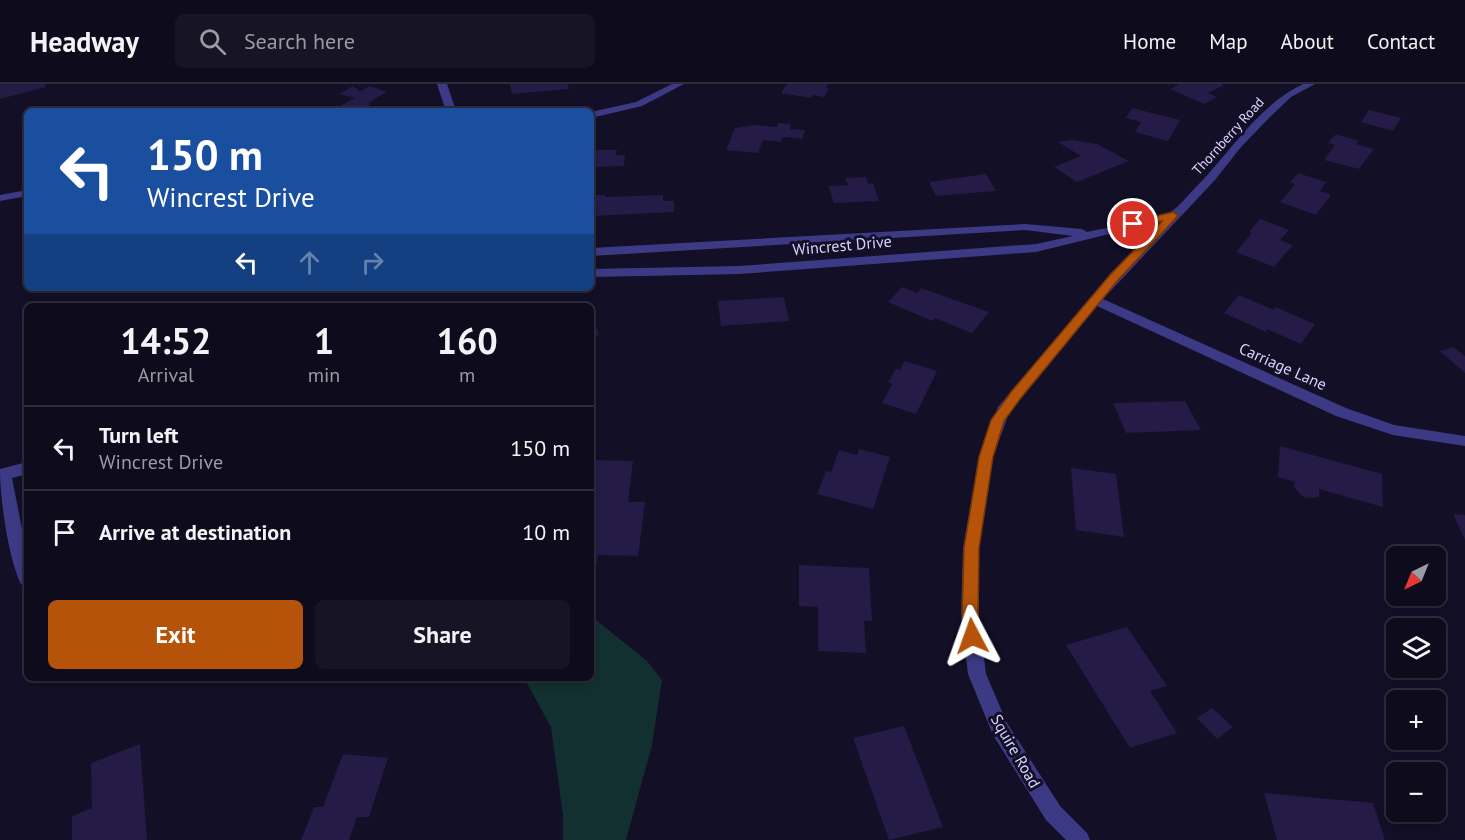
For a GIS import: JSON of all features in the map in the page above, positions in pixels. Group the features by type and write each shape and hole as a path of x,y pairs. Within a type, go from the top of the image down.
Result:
{"street":[{"path":"442,84 451,108"},
{"path":"594,114 639,104 680,84"},
{"name":"Thornberry Road","path":"1173,215 1211,178 1237,145 1266,115 1288,95 1310,84"},
{"path":"0,198 24,194"},
{"name":"Wincrest Drive","path":"594,273 739,270 1036,248 1173,215"},
{"name":"Squire Road","path":"1080,840 1053,813 1000,729 977,674 970,617 972,548 986,457 998,420 1010,402 1095,300 1173,215"},
{"name":"Wincrest Drive","path":"594,252 1025,227 1094,234"},
{"name":"Carriage Lane","path":"1095,300 1341,412 1393,430 1465,441"},
{"path":"24,469 2,475 13,513 18,551 24,570"}],"green space":[{"path":"594,618 647,661 662,680 652,745 626,840 563,840 563,815 551,727 526,681 594,681"}],"building":[{"path":"0,84 45,84 46,87 0,99"},
{"path":"510,84 568,84 569,89 512,94"},
{"path":"787,84 828,84 826,88 829,89 824,97 813,95 811,98 781,93"},
{"path":"1180,84 1224,85 1208,93 1217,97 1204,104 1170,89"},
{"path":"353,86 360,91 370,86 387,92 368,103 371,104 364,108 336,108 355,98 339,94"},
{"path":"1132,108 1180,120 1168,141 1135,132 1141,122 1126,118"},
{"path":"1369,110 1401,118 1393,131 1361,122"},
{"path":"778,123 791,124 790,129 805,130 802,139 783,137 781,142 763,140 758,153 726,150 735,128 754,125 777,127"},
{"path":"1336,134 1359,141 1356,144 1374,149 1359,169 1324,160 1335,145 1328,143"},
{"path":"1072,140 1097,144 1129,161 1077,182 1054,167 1081,156 1058,142"},
{"path":"594,150 617,150 616,155 625,155 624,166 594,167"},
{"path":"1298,173 1326,182 1320,191 1331,195 1316,215 1280,202 1295,184 1290,182"},
{"path":"986,174 996,191 936,196 929,182"},
{"path":"866,177 868,184 873,183 879,201 834,203 828,186 848,185 845,178"},
{"path":"594,195 605,195 605,197 663,195 663,201 674,201 674,212 594,216"},
{"path":"1260,219 1289,230 1280,240 1293,245 1274,267 1236,252"},
{"path":"902,287 917,293 921,288 989,312 972,333 935,318 932,321 888,302"},
{"path":"1239,295 1315,324 1301,344 1267,329 1266,332 1224,313"},
{"path":"784,297 789,321 721,326 718,301"},
{"path":"594,320 599,335 594,336"},
{"path":"1453,347 1465,356 1465,373 1440,351"},
{"path":"905,361 937,371 916,414 882,403 892,384 888,382 896,369 900,370"},
{"path":"1185,401 1201,430 1126,433 1113,403"},
{"path":"1280,446 1382,474 1383,507 1319,489 1319,497 1306,498 1294,487 1295,482 1278,477"},
{"path":"859,449 890,457 873,509 817,494 826,471 831,472 839,450 857,455"},
{"path":"595,460 633,461 628,502 645,502 638,556 598,555 595,573 594,573"},
{"path":"1071,468 1116,474 1124,537 1076,530"},
{"path":"1453,514 1465,515 1465,540"},
{"path":"799,565 869,568 872,621 864,621 866,653 818,651 818,607 799,606"},
{"path":"1127,627 1167,686 1150,691 1177,733 1130,748 1066,645"},
{"path":"1212,708 1233,727 1217,739 1197,718"},
{"path":"904,726 943,827 889,840 853,738"},
{"path":"140,744 147,840 72,840 72,816 92,808 91,763"},
{"path":"343,754 388,758 369,817 357,817 349,840 301,840 314,807 323,807"},
{"path":"1264,793 1373,803 1385,840 1277,840"}],"route":[{"path":"972,636 970,617 972,548 986,457 998,420 1015,396 1114,277 1173,215 1133,224"}]}
